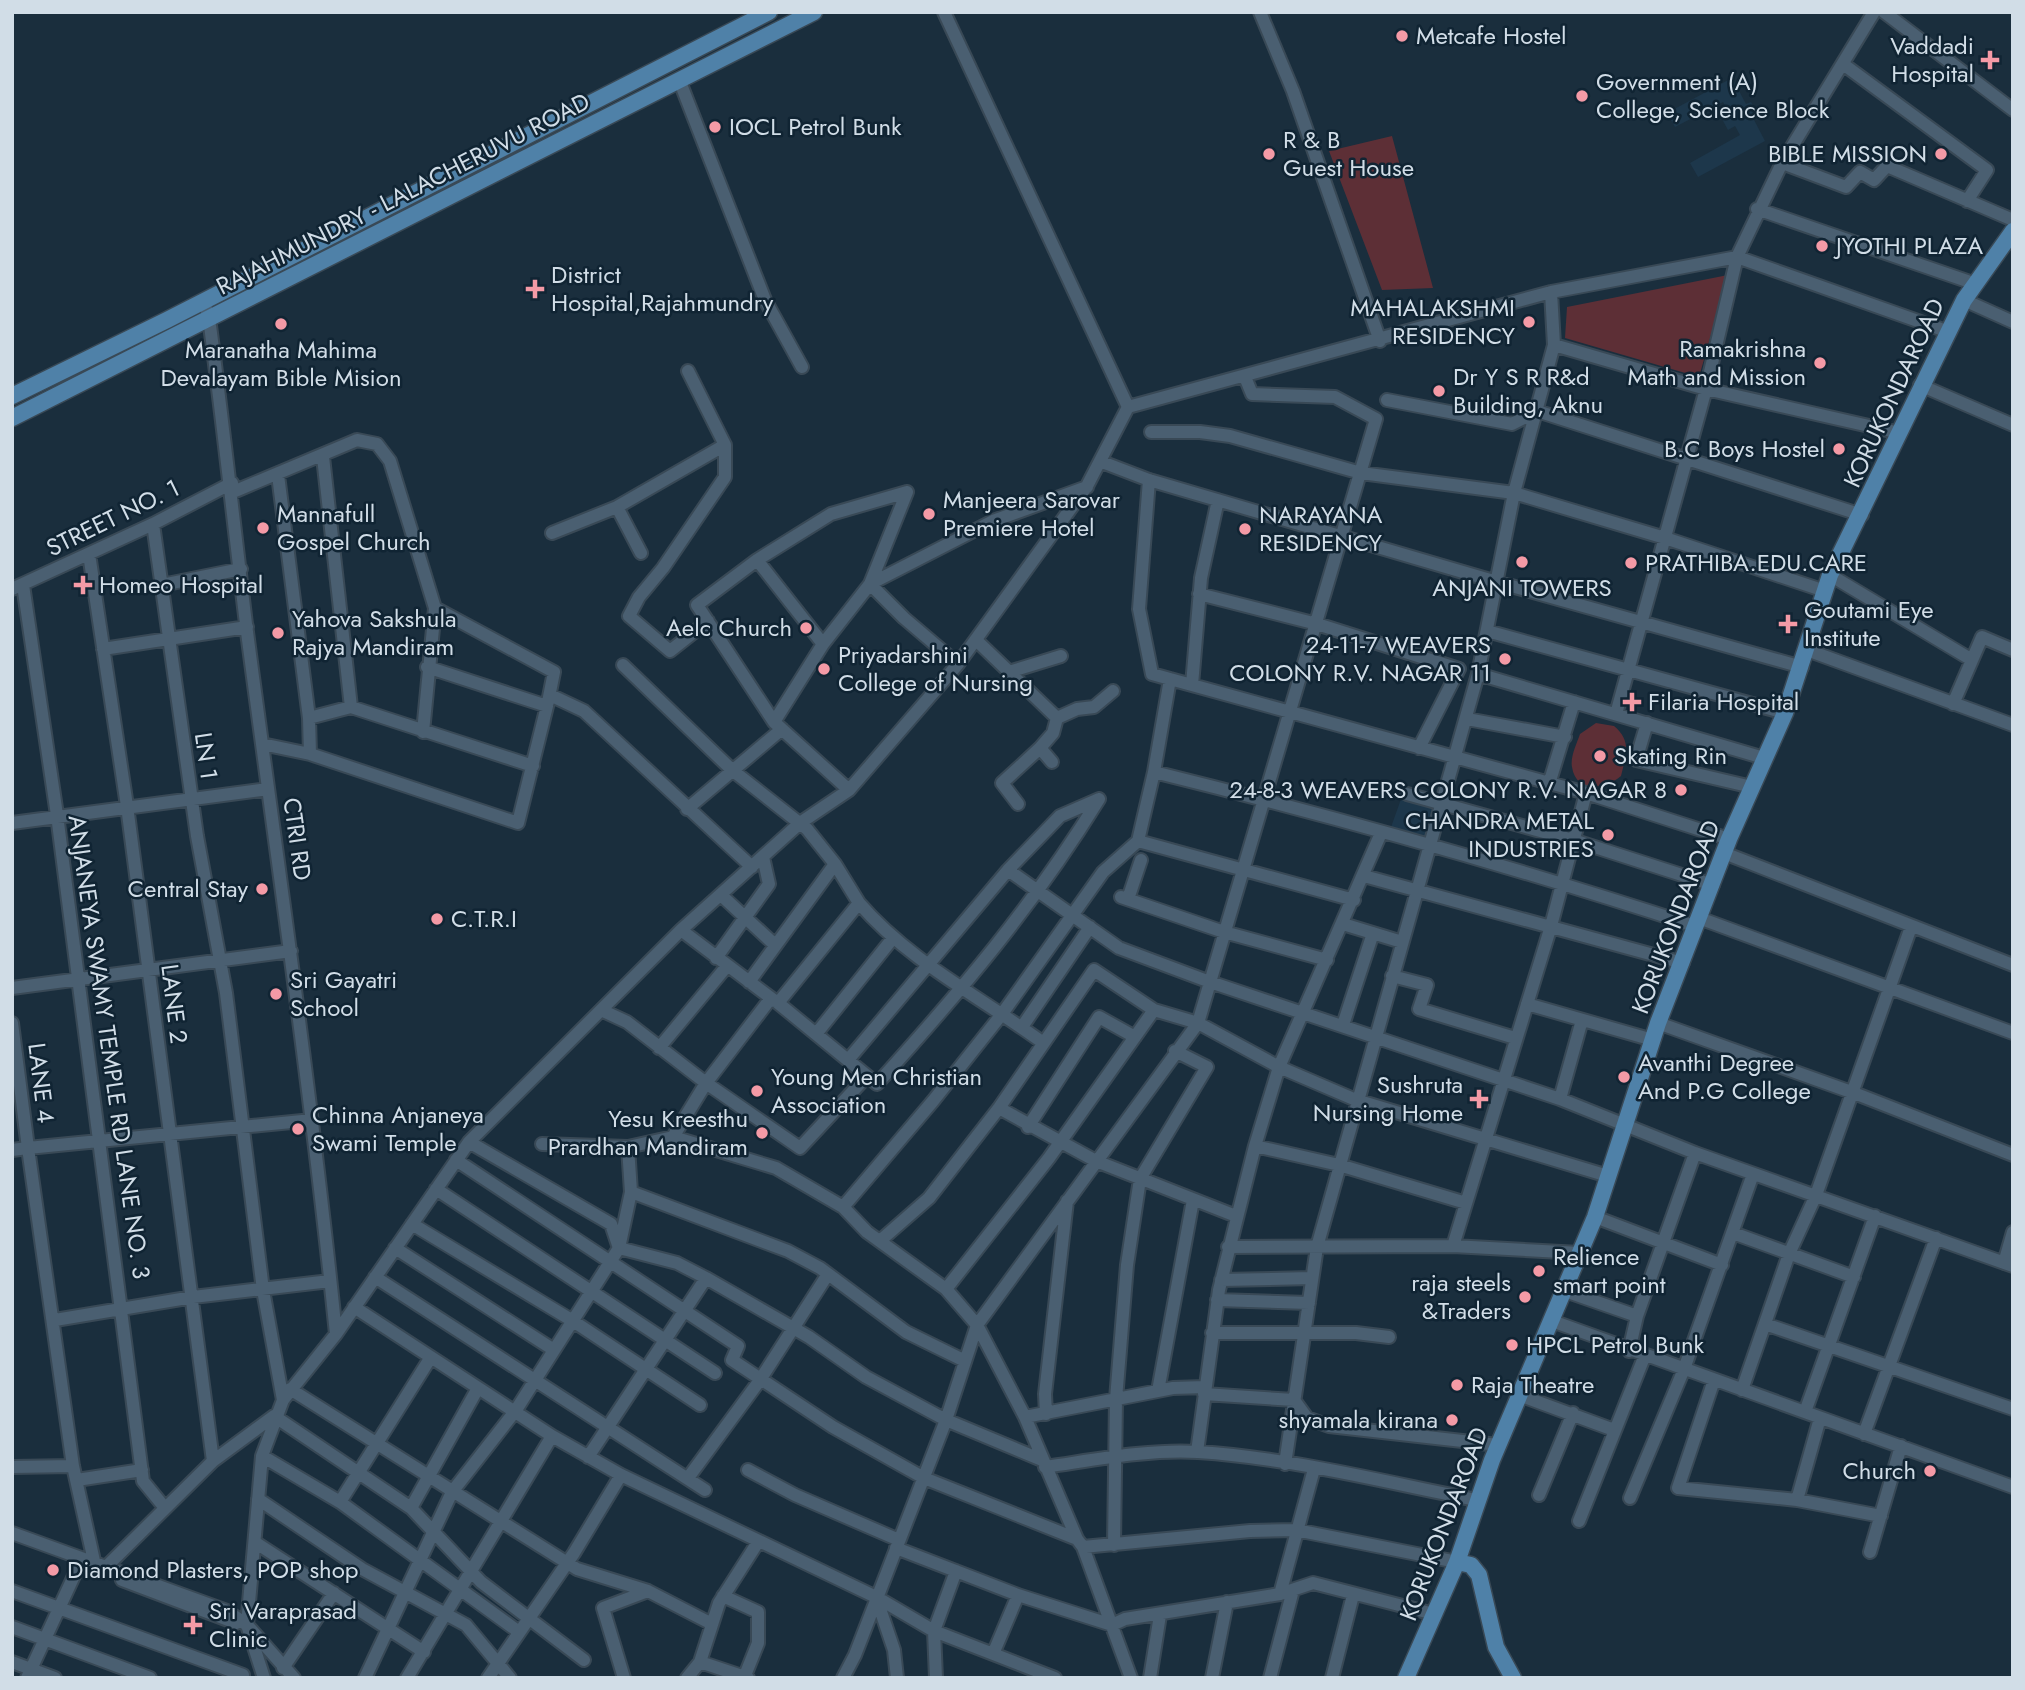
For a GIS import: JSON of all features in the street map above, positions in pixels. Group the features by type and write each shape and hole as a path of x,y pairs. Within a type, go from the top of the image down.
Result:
{"main road":[{"path":"12,396 197,305 769,12"},
{"name":"RAJAHMUNDRY - LALACHERUVU ROAD","path":"12,418 536,150 680,82 814,12"},
{"name":"KORUKONDAROAD","path":"1406,1678 1457,1562 1476,1500 1498,1445 1595,1217 1658,1023 1727,846 1785,713 1830,575 1862,514 1920,384 1973,283 2013,231"},
{"path":"1457,1562 1471,1565 1479,1575 1496,1647 1513,1678"}],"street":[{"path":"944,12 1128,407"},
{"path":"1260,12 1293,91 1380,341"},
{"path":"1616,714 1706,389 1737,257 1782,163 1874,12"},
{"path":"1884,12 2013,110"},
{"path":"1843,64 1987,170 1967,201"},
{"path":"680,82 765,300 802,367"},
{"path":"1782,163 1846,187 1860,172 1874,180 1887,166 2013,220"},
{"path":"1758,209 1973,283"},
{"path":"1128,407 1380,341 1551,292 1737,257 1949,332"},
{"path":"1285,1464 1317,1247 1356,1100 1444,802 1478,674 1514,493 1555,345 1551,292"},
{"path":"1964,300 2013,322"},
{"name":"CTRI RD","path":"197,305 214,350 247,627 312,1120 336,1334"},
{"path":"1555,345 1706,389 1900,433"},
{"path":"688,371 725,445 725,477 663,568 639,597 629,616 670,651 708,621"},
{"path":"843,1678 924,1478 977,1325 1198,1023 1376,419 1335,397 1252,394 1245,377"},
{"path":"1920,384 2013,425"},
{"path":"1387,400 1512,424 1537,411 1862,514"},
{"path":"12,1591 242,1676 263,1673 247,1625 262,1456 274,1416 287,1394 336,1334 468,1142 681,930 800,823 849,790 958,664 1087,486 1102,462 1128,407"},
{"path":"1151,432 1230,436 1361,473 1514,493 1665,538 1825,592"},
{"name":"STREET NO. 1","path":"18,587 232,488 278,475 357,440 377,444 390,461 435,608"},
{"path":"552,533 617,507 725,445"},
{"path":"323,457 351,707"},
{"path":"1102,462 1149,480 1497,582 1802,667"},
{"path":"278,475 309,718 310,754"},
{"path":"1149,480 1139,609 1152,674 1291,711 1456,760 1586,793 1727,846 1911,928 2013,965"},
{"path":"870,584 993,521 1087,486"},
{"path":"688,809 778,726 823,644 870,584 907,492 831,514 757,560 697,605 778,726 849,790"},
{"path":"1192,685 1199,594 1219,500"},
{"path":"617,507 641,553"},
{"name":"LN 1","path":"153,524 191,798 226,993 263,1290 287,1394"},
{"name":"LANE 2","path":"89,554 127,806 213,1461"},
{"path":"757,560 823,644"},
{"path":"162,585 241,569"},
{"path":"1830,575 1972,660"},
{"path":"870,584 904,618 958,664"},
{"name":"ANJANEYA SWAMY TEMPLE RD LANE NO. 3","path":"18,587 57,815 123,1308 143,1481 164,1508"},
{"path":"1199,594 1317,624 1459,668 1419,748"},
{"path":"262,744 310,754 518,823 554,672 435,608 427,667 423,732"},
{"path":"103,649 247,627"},
{"path":"1487,631 1785,713"},
{"path":"1953,704 1982,637 2013,649"},
{"path":"976,640 1057,718"},
{"path":"1807,650 2013,726"},
{"path":"1009,672 1061,656"},
{"path":"623,665 732,770 818,840 859,903 893,938 962,989 1042,1042"},
{"path":"427,667 584,711 752,867"},
{"path":"1478,674 1764,758"},
{"path":"842,1207 933,1101 1002,1014 1103,872 1138,841 1154,772 1170,679"},
{"path":"1057,718 1077,709 1094,707 1113,691"},
{"path":"1549,784 1574,702"},
{"path":"309,718 351,707 533,766"},
{"path":"1018,804 1002,783 1053,733 1057,718"},
{"path":"1466,719 1565,737"},
{"path":"1647,723 1636,760 1752,787"},
{"path":"1040,748 1052,762"},
{"path":"1154,772 1265,799 1697,922 2013,1033"},
{"path":"12,823 268,789"},
{"path":"1453,1246 1550,926 1586,793"},
{"path":"1407,794 1444,802 1573,840 1713,885"},
{"path":"681,930 775,1000 877,1084 962,989 1040,891 1099,799 1060,816 1008,870 848,1060"},
{"path":"1197,1452 1217,1300 1255,1146 1279,1067 1306,1012 1381,833"},
{"path":"1138,841 1354,900"},
{"path":"659,1048 721,962 745,917 769,884 763,857"},
{"path":"1141,860 1124,898 1224,932 1327,960"},
{"path":"749,982 835,864"},
{"path":"1008,870 1119,948 1210,982 1560,1098 1695,1153 2008,1264 2013,1232"},
{"path":"1364,876 1683,963"},
{"path":"721,895 775,945"},
{"path":"673,1138 706,1083 859,903"},
{"path":"1343,923 1402,942"},
{"path":"1022,1027 1090,927"},
{"path":"1742,1390 1789,1254 1816,1195 1854,1093 1911,928"},
{"path":"1343,1025 1373,933"},
{"path":"816,1034 893,938"},
{"path":"12,988 291,951"},
{"path":"881,1240 929,1198 999,1108 1094,970 1154,1010 1198,1023 1279,1067 1356,1100 1608,1176"},
{"path":"1392,976 1427,985 1419,1009 1516,1038"},
{"path":"1527,1004 1653,1040"},
{"path":"601,1010 627,1022 706,1083 800,1149 867,1076"},
{"path":"946,1289 1060,1143 1154,1010"},
{"path":"1028,1127 1099,1017 1135,1037"},
{"path":"1560,1098 1582,1020"},
{"name":"LANE 4","path":"12,1023 73,1466 100,1564"},
{"path":"1658,1023 1854,1093 2013,1155"},
{"path":"1114,1545 1118,1457 1116,1399 1127,1265 1140,1179 1207,1067 1175,1051"},
{"path":"999,1108 1028,1127 1096,1161 1236,1216"},
{"path":"12,1150 312,1120"},
{"path":"542,1144 628,1147 673,1138 776,1168 842,1207 867,1232 881,1240 937,1286 946,1289 977,1325 1025,1417 1080,1543 1131,1678"},
{"path":"468,1142 611,1224 619,1248"},
{"path":"1255,1146 1339,1165 1466,1203"},
{"path":"365,1678 452,1492 516,1410 619,1248 631,1192 628,1147"},
{"path":"1629,1351 1637,1316 1695,1153"},
{"path":"456,1160 612,1260 738,1346 732,1360 833,1427 924,1478 1080,1543 1114,1545 1250,1531 1296,1530 1457,1562"},
{"path":"1630,1498 1684,1369 1753,1174"},
{"path":"436,1189 593,1290 715,1373"},
{"path":"631,1192 788,1251 828,1274 906,1332 965,1361"},
{"path":"1158,1391 1193,1199"},
{"path":"1046,1414 1045,1394 1067,1200"},
{"path":"1805,1412 1875,1216"},
{"path":"1595,1217 1663,1245 1722,1265"},
{"path":"412,1224 573,1321 700,1405"},
{"path":"1733,1234 1854,1277"},
{"path":"1864,1434 1936,1238"},
{"path":"1228,1247 1453,1246 1580,1253"},
{"path":"395,1248 554,1350"},
{"path":"619,1248 677,1263 792,1327 866,1377 946,1420 1044,1463 1197,1452 1285,1464 1476,1500"},
{"path":"688,1478 760,1380 828,1274"},
{"path":"375,1277 705,1489"},
{"path":"588,1457 706,1278"},
{"path":"1221,1280 1312,1278"},
{"path":"55,1320 193,1297 331,1282"},
{"path":"1565,1291 1637,1316"},
{"path":"1217,1300 1309,1303"},
{"path":"354,1307 516,1410 552,1436 621,1475 876,1597 934,1631 1055,1678"},
{"path":"1552,1321 1864,1434 2011,1482"},
{"path":"1765,1324 2013,1409"},
{"path":"1212,1333 1356,1333 1389,1337"},
{"path":"1579,1521 1645,1355"},
{"path":"341,1502 431,1357"},
{"path":"1714,1380 1678,1488 1797,1500 1881,1516"},
{"path":"411,1508 478,1388"},
{"path":"1025,1417 1158,1391 1204,1390 1294,1400 1307,1418 1329,1426 1498,1445"},
{"path":"287,1394 377,1443 500,1523 577,1569 648,1591 712,1624"},
{"path":"1519,1395 1614,1430"},
{"path":"1539,1495 1573,1413"},
{"path":"100,1564 213,1461 274,1416"},
{"path":"274,1416 411,1508 471,1571 584,1660"},
{"path":"1797,1500 1820,1418"},
{"path":"410,1676 552,1436"},
{"path":"1870,1552 1901,1446"},
{"path":"262,1456 341,1502 519,1632"},
{"path":"12,1467 73,1466"},
{"path":"1280,1594 1314,1469"},
{"path":"77,1480 142,1470"},
{"path":"748,1471 956,1571 1017,1595 1112,1625 1125,1619 1280,1594 1313,1583 1434,1614"},
{"path":"488,1678 566,1563 621,1475"},
{"path":"258,1499 362,1569 466,1625 510,1678"},
{"path":"12,1533 227,1611 247,1625 294,1678"},
{"path":"12,1542 247,1625"},
{"path":"687,1678 700,1662 723,1596 758,1542"},
{"path":"256,1543 424,1652"},
{"path":"29,1673 79,1565"},
{"path":"936,1678 934,1631 956,1571"},
{"path":"1270,1678 1293,1590"},
{"path":"624,1678 603,1608 648,1591"},
{"path":"283,1668 334,1593"},
{"path":"993,1654 1017,1595"},
{"path":"1332,1678 1353,1595"},
{"path":"700,1662 746,1677 758,1643 758,1612 723,1596"},
{"path":"876,1597 894,1650 897,1678"},
{"path":"1212,1678 1227,1602"},
{"path":"1150,1678 1160,1615"},
{"path":"12,1627 150,1678"},
{"path":"12,1662 29,1673 55,1678"}],"shaded area":[{"path":"1732,78 1746,104 1751,102 1757,113 1752,116 1765,141 1698,177 1690,163 1740,135 1735,126 1728,130 1722,119 1730,114 1723,102 1675,127 1667,113"},
{"path":"1392,136 1433,288 1382,290 1329,151"},
{"path":"1728,275 1699,377 1565,338 1567,307"},
{"name":"Skating Rin","path":"1596,723 1614,726 1623,737 1626,749 1621,776 1608,784 1592,786 1579,782 1572,763 1580,734"},
{"path":"1401,799 1435,808 1425,840 1390,830"}],"place":[{"name":"Metcafe Hostel","path":"1402,36"},
{"name":"Vaddadi Hospital","path":"1990,60"},
{"name":"Government (A) College, Science Block","path":"1582,96"},
{"name":"IOCL Petrol Bunk","path":"715,127"},
{"name":"R & B Guest House","path":"1269,154"},
{"name":"BIBLE MISSION","path":"1941,154"},
{"name":"JYOTHI PLAZA","path":"1822,246"},
{"name":"District Hospital,Rajahmundry","path":"535,289"},
{"name":"MAHALAKSHMI RESIDENCY","path":"1529,322"},
{"name":"Maranatha Mahima Devalayam Bible Mision","path":"281,324"},
{"name":"Ramakrishna Math and Mission","path":"1820,363"},
{"name":"Dr Y S R R&d Building, Aknu","path":"1439,391"},
{"name":"B.C Boys Hostel","path":"1839,449"},
{"name":"Manjeera Sarovar Premiere Hotel","path":"929,514"},
{"name":"Mannafull Gospel Church","path":"263,528"},
{"name":"NARAYANA RESIDENCY","path":"1245,529"},
{"name":"ANJANI TOWERS","path":"1522,562"},
{"name":"PRATHIBA.EDU.CARE","path":"1631,563"},
{"name":"Homeo Hospital","path":"83,585"},
{"name":"Goutami Eye Institute","path":"1788,624"},
{"name":"Aelc Church","path":"806,628"},
{"name":"Yahova Sakshula Rajya Mandiram","path":"278,633"},
{"name":"24-11-7 WEAVERS COLONY R.V. NAGAR 11","path":"1505,659"},
{"name":"Priyadarshini College of Nursing","path":"824,669"},
{"name":"Filaria Hospital","path":"1632,702"},
{"name":"Skating Rin","path":"1600,756"},
{"name":"24-8-3 WEAVERS COLONY R.V. NAGAR 8","path":"1681,790"},
{"name":"CHANDRA METAL INDUSTRIES","path":"1608,835"},
{"name":"Central Stay","path":"262,889"},
{"name":"C.T.R.I","path":"437,919"},
{"name":"Sri Gayatri School","path":"276,994"},
{"name":"Avanthi Degree And P.G College","path":"1624,1077"},
{"name":"Young Men Christian Association","path":"757,1091"},
{"name":"Sushruta Nursing Home","path":"1479,1099"},
{"name":"Chinna Anjaneya Swami Temple","path":"298,1129"},
{"name":"Yesu Kreesthu Prardhan Mandiram","path":"762,1133"},
{"name":"Relience smart point","path":"1539,1271"},
{"name":"raja steels &Traders","path":"1525,1297"},
{"name":"HPCL Petrol Bunk","path":"1512,1345"},
{"name":"Raja Theatre","path":"1457,1385"},
{"name":"shyamala kirana","path":"1452,1420"},
{"name":"Church","path":"1930,1471"},
{"name":"Diamond Plasters, POP shop","path":"53,1570"},
{"name":"Sri Varaprasad Clinic","path":"193,1625"}]}
